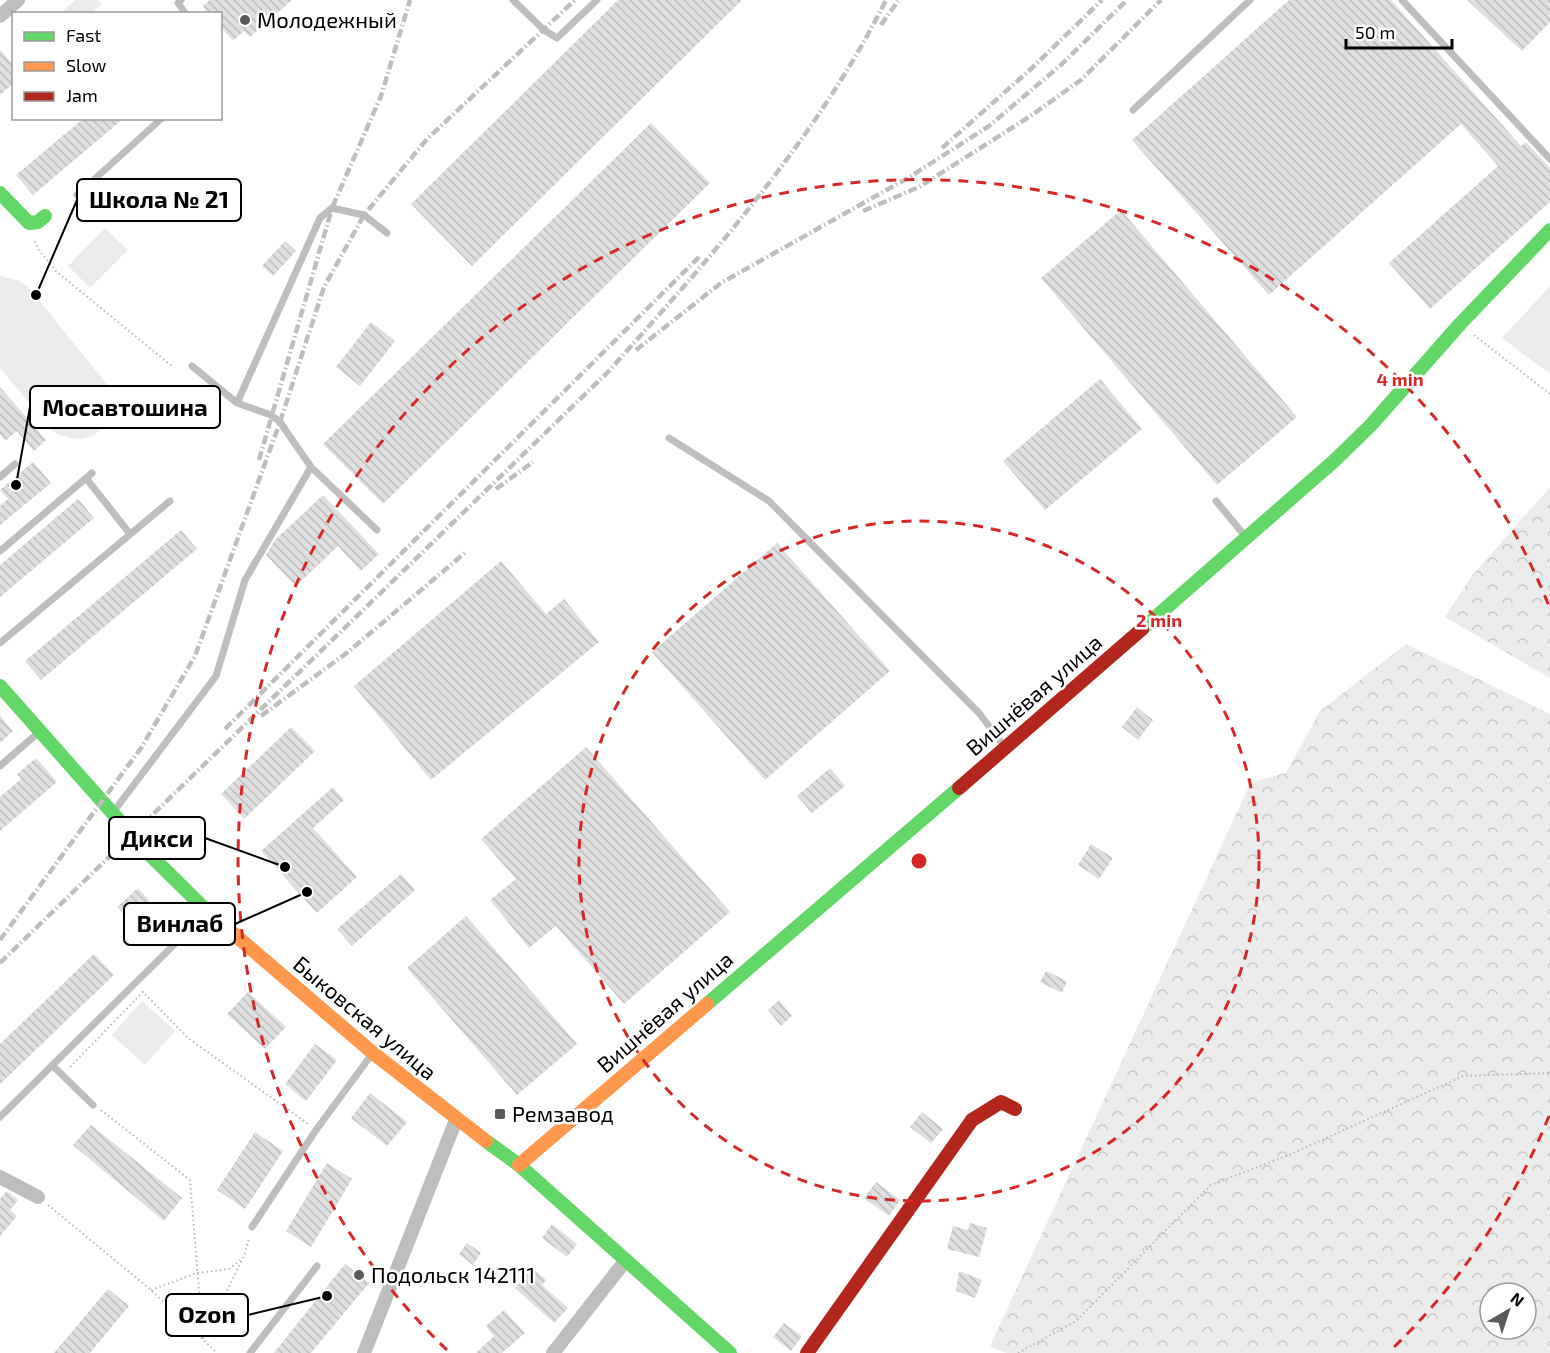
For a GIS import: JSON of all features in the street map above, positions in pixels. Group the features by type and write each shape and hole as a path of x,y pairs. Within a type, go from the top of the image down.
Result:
{"street":[{"path":"0,16 18,0"},
{"path":"0,193 29,223 38,222 45,216"},
{"name":"Вишнёвая улица","path":"519,1165 1006,748 1247,538 1371,425 1460,324 1550,230"},
{"name":"Быковская улица","path":"0,686 113,813 208,912 373,1053 456,1120 519,1165 726,1352"},
{"path":"807,1353 972,1120 1001,1102 1015,1109"},
{"path":"364,1353 456,1120"},
{"path":"0,1177 38,1197"},
{"path":"553,1353 626,1260"}],"lane":[{"path":"181,0 178,3 185,12"},
{"path":"513,0 544,30 558,38 597,0"},
{"path":"1133,110 1250,0"},
{"path":"1402,0 1550,159"},
{"path":"77,195 160,120"},
{"path":"237,404 320,218 332,208 364,214 387,233"},
{"path":"192,366 237,404 271,415 280,422 311,467 377,530"},
{"path":"669,438 769,501 979,713 1006,748"},
{"path":"0,477 15,464"},
{"path":"113,813 216,676 245,580 311,467"},
{"path":"0,551 89,475 130,534"},
{"path":"0,643 170,501"},
{"path":"1216,501 1247,538"},
{"path":"0,766 39,732"},
{"path":"0,1118 134,982 208,912"},
{"path":"252,1227 316,1130 373,1053"},
{"path":"52,1065 93,1105"},
{"path":"250,1353 317,1266"}],"path":[{"path":"29,223 38,249 57,272 173,368"},
{"path":"1460,324 1550,394"},
{"path":"134,982 188,1038 316,1130"},
{"path":"62,1075 143,992"},
{"path":"1018,1353 1076,1321 1211,1185 1289,1155 1463,1076 1550,1073"},
{"path":"93,1105 190,1180 203,1339"},
{"path":"38,1197 151,1290 218,1353"},
{"path":"203,1339 244,1256 252,1227"},
{"path":"151,1290 197,1274 229,1269 244,1256"}],"green space":[{"path":"75,0 98,0 102,4 92,12 62,12"},
{"path":"105,228 128,250 90,288 68,266"},
{"path":"0,276 20,281 28,287 110,388 112,402 110,414 106,424 98,432 78,439 53,431 0,368"},
{"path":"1550,286 1550,374 1502,338"},
{"path":"1550,487 1550,678 1445,617 1471,577"},
{"path":"1406,644 1550,714 1550,1353 1006,1353 990,1346 1251,782 1286,773 1320,711"},
{"path":"142,1001 175,1031 145,1065 112,1035"}],"building":[{"name":"Молодежный","path":"210,0 292,0 250,37 244,31 233,41 222,28 222,12 208,12 203,6"},
{"path":"618,0 742,0 472,266 411,204"},
{"path":"1289,0 1391,0 1521,146 1526,142 1550,168 1550,202 1430,309 1389,263 1498,166 1461,124 1269,295 1132,140"},
{"path":"1467,0 1550,0 1550,22 1522,51"},
{"path":"0,50 12,63 12,85 0,95"},
{"path":"82,120 122,120 33,195 16,175"},
{"path":"651,123 710,183 383,504 323,444"},
{"path":"1121,210 1297,417 1217,485 1041,278"},
{"path":"285,241 296,251 273,276 262,266"},
{"path":"371,322 395,341 360,386 336,367"},
{"path":"1100,379 1142,429 1045,510 1003,461"},
{"path":"0,387 46,440 34,451 17,431 5,441 0,434"},
{"path":"33,462 51,483 0,525 0,506 8,499 0,490"},
{"path":"323,495 379,554 361,571 338,546 296,586 266,555 275,540"},
{"path":"78,499 94,518 0,597 0,565"},
{"path":"181,530 197,549 41,680 25,661"},
{"path":"777,543 890,671 765,780 652,652"},
{"path":"501,561 546,614 564,599 599,642 431,780 354,686"},
{"path":"1137,707 1153,720 1138,740 1122,727"},
{"path":"0,716 13,731 0,743"},
{"path":"291,727 315,751 244,819 221,794"},
{"path":"586,747 730,912 624,1004 556,926 529,948 490,900 516,879 481,839"},
{"path":"36,758 57,782 0,831 0,797 21,779 17,774"},
{"path":"830,768 845,786 812,813 797,796"},
{"path":"333,787 344,800 313,828 357,877 317,913 261,851"},
{"path":"1091,844 1113,858 1099,879 1078,865"},
{"path":"401,874 415,890 352,946 337,929"},
{"path":"138,888 171,925 150,944 117,907"},
{"path":"466,916 577,1044 517,1095 407,968"},
{"path":"94,954 114,975 0,1084 0,1044"},
{"path":"1046,971 1067,981 1062,993 1040,982"},
{"path":"248,992 286,1027 265,1049 227,1014"},
{"path":"779,1000 792,1016 781,1026 768,1010"},
{"path":"315,1044 337,1060 306,1101 285,1084"},
{"path":"370,1093 407,1122 387,1146 351,1118"},
{"path":"922,1112 943,1129 931,1143 910,1127"},
{"path":"91,1125 182,1198 164,1221 73,1145"},
{"path":"255,1132 283,1151 245,1209 217,1190"},
{"path":"327,1163 352,1179 311,1247 286,1231"},
{"path":"876,1182 900,1200 889,1216 864,1198"},
{"path":"7,1191 18,1200 10,1210 17,1216 0,1236 0,1199"},
{"path":"970,1223 987,1228 979,1257 947,1249 953,1226 968,1230"},
{"path":"552,1224 577,1244 567,1257 542,1238"},
{"path":"467,1243 481,1253 473,1265 459,1254"},
{"path":"345,1264 369,1283 311,1353 274,1353"},
{"path":"533,1268 546,1280 542,1285 568,1308 554,1323 515,1288"},
{"path":"959,1271 982,1280 975,1298 956,1291"},
{"path":"108,1289 129,1306 90,1353 54,1353"},
{"path":"504,1310 525,1333 502,1353 476,1353 494,1336 486,1326"},
{"path":"784,1323 802,1336 791,1351 773,1337"}],"railway":[{"path":"259,460 332,208 381,96 410,0"},
{"path":"0,940 141,748 195,656 280,422 324,287 364,215 427,139 575,0"},
{"path":"0,963 608,372 723,241 794,149 828,101 886,0"},
{"path":"942,148 1032,68 1102,0"},
{"path":"636,350 721,283 908,178 989,126 1062,64 1127,0"},
{"path":"863,211 919,187 1029,117 1081,80 1161,0"},
{"path":"881,25 898,1"},
{"path":"225,729 701,255"},
{"path":"496,489 533,462"},
{"path":"261,716 348,652 466,552"}],"traffic: fast":[{"path":"0,193 29,223 38,222 45,216"},
{"path":"1142,629 1334,461 1371,425 1460,324 1550,230"},
{"path":"0,686 147,852 208,912"},
{"path":"707,1004 959,788"},
{"path":"486,1141 519,1165 730,1353"}],"traffic: slow":[{"path":"208,912 373,1053 486,1141"},
{"path":"519,1165 707,1004"}],"traffic: jam":[{"path":"959,788 1142,629"},
{"path":"807,1353 972,1120 1001,1102 1015,1109"}],"place":[{"name":"Молодежный","path":"245,20"},
{"name":"Школа № 21","path":"36,295"},
{"name":"Мосавтошина","path":"16,485"},
{"name":"Дикси","path":"285,867"},
{"name":"Винлаб","path":"307,892"},
{"name":"Ремзавод","path":"500,1114"},
{"name":"Подольск 142111","path":"359,1275"},
{"name":"Ozon","path":"327,1296"}]}
